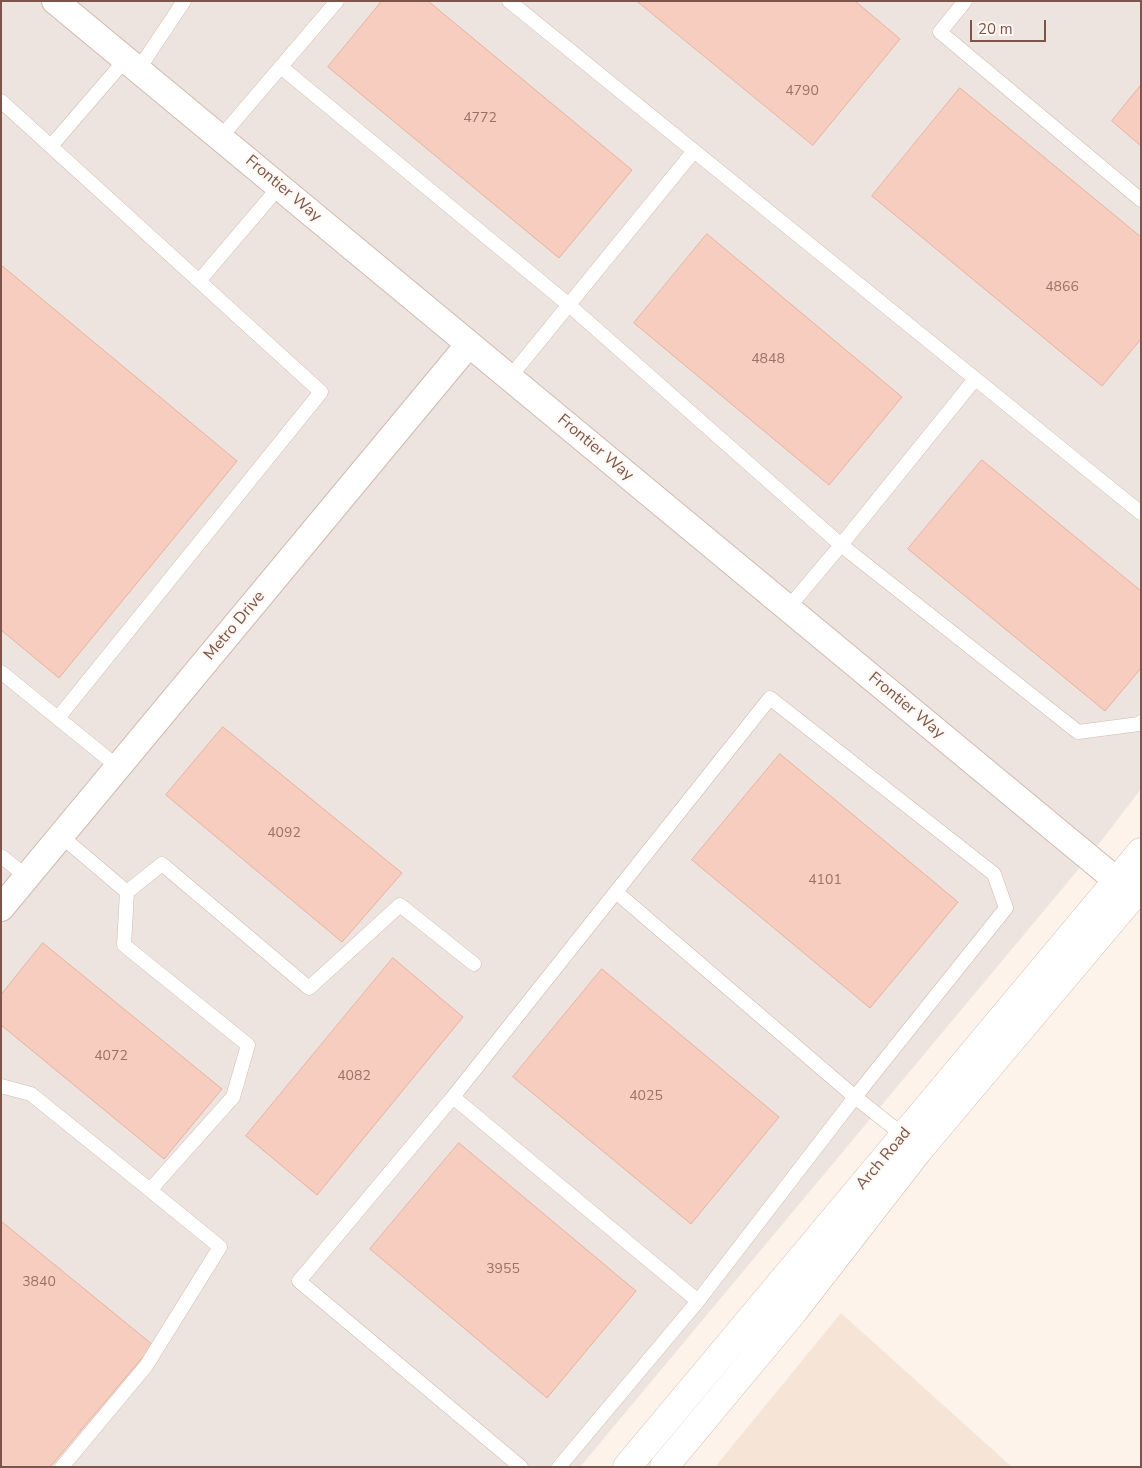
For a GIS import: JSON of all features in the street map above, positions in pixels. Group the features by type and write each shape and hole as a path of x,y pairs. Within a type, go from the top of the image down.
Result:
{"street":[{"name":"Frontier Way","path":"55,1 788,608 1130,887"},
{"name":"Metro Drive","path":"1,908 469,344"},
{"name":"Arch Road","path":"664,1467 793,1312 918,1151 1130,887 1141,852"},
{"name":"Arch Road","path":"627,1467 903,1135 1130,887"}],"lane":[{"path":"51,146 132,65 184,1"},
{"path":"220,138 337,1"},
{"path":"509,1 1141,513"},
{"path":"965,1 940,32 1141,200"},
{"path":"280,67 569,304 841,545 1078,732 1140,724 1141,722"},
{"path":"1,101 322,392 58,718"},
{"path":"510,377 694,151"},
{"path":"199,280 279,187"},
{"path":"788,608 976,379"},
{"path":"1,672 118,767"},
{"path":"521,1467 299,1281 453,1097 770,698 994,874 1006,908 855,1097 698,1301 559,1467"},
{"path":"60,836 127,892"},
{"path":"1,856 27,877"},
{"path":"150,1190 233,1097 248,1045 124,944 127,892 162,864 309,988 400,905 474,964"},
{"path":"616,892 855,1097 903,1135"},
{"path":"1,1086 31,1094 220,1247 146,1366 62,1467"},
{"path":"453,1097 698,1301"}],"shaded area":[{"path":"1,1 1141,1 1141,789 1092,853 580,1467 1,1467"},
{"path":"841,1313 1012,1467 715,1467"}],"building":[{"path":"382,1 428,1 632,170 559,258 328,67"},
{"path":"637,1 855,1 900,39 813,145"},
{"path":"1141,85 1141,146 1112,121"},
{"path":"960,88 1141,237 1141,339 1102,386 872,196"},
{"path":"707,234 902,397 829,485 634,323"},
{"path":"1,265 237,461 59,678 1,630"},
{"path":"982,460 1141,591 1141,668 1105,711 908,549"},
{"path":"223,727 402,873 342,942 166,795"},
{"path":"780,754 958,902 870,1008 692,860"},
{"path":"43,943 222,1089 164,1159 1,1025 1,995"},
{"path":"393,958 463,1017 317,1195 246,1136"},
{"path":"602,969 779,1117 691,1224 513,1077"},
{"path":"459,1143 636,1291 547,1398 370,1249"},
{"path":"1,1221 153,1345 50,1467 1,1467"}]}
